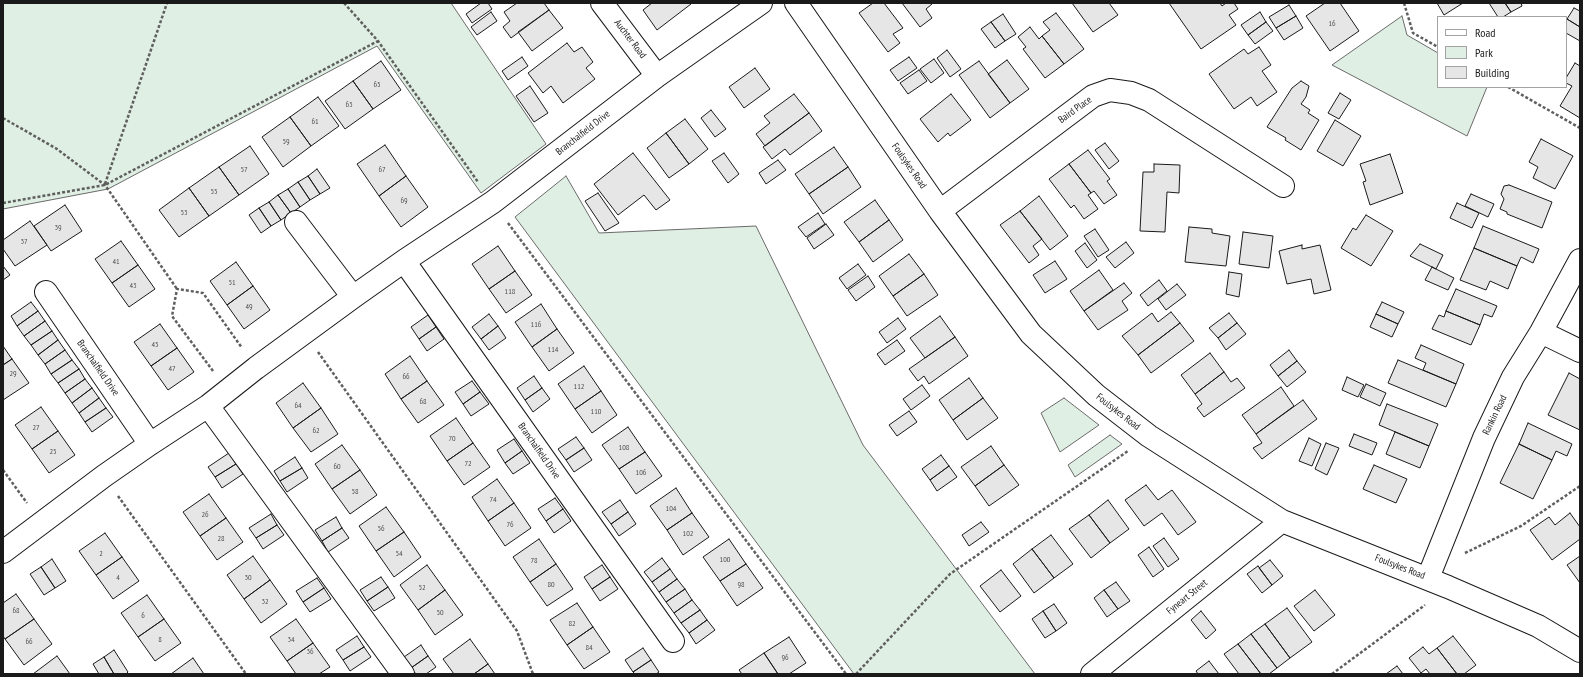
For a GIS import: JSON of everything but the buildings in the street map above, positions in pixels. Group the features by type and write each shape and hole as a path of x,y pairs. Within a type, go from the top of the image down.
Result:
{"street":[{"name":"Auchter Road","path":"602,3 657,76"},
{"name":"Branchalfield Drive","path":"3,552 104,476 208,406 256,368 353,297 493,202 657,76 762,3"},
{"name":"Foulsykes Road","path":"796,3 940,211 1031,334 1096,395 1150,436 1282,521 1431,571 1448,587 1538,626 1580,651"},
{"name":"Baird Place","path":"940,211 1093,96 1110,90 1131,93 1149,100 1283,186"},
{"path":"296,222 353,297"},
{"name":"Rankin Road","path":"1431,571 1484,438 1513,378 1541,332 1580,260"},
{"name":"Branchalfield Drive","path":"404,261 673,641"},
{"name":"Branchalfield Drive","path":"46,292 150,444"},
{"path":"1541,332 1580,351"},
{"path":"208,406 403,674"},
{"name":"Fyneart Street","path":"1092,674 1282,521"}],"path":[{"path":"105,185 167,3"},
{"path":"344,3 378,41 493,202 846,674"},
{"path":"1404,3 1413,33 1437,46"},
{"path":"3,203 105,185 378,41"},
{"path":"1510,88 1580,128"},
{"path":"3,118 57,149 105,185 177,289 172,316 227,391"},
{"path":"177,289 203,293 256,368"},
{"path":"304,332 517,630 533,674"},
{"path":"856,674 950,574 1150,436"},
{"path":"3,470 41,523"},
{"path":"104,476 246,674"},
{"path":"1431,571 1521,526 1580,486"},
{"path":"1332,674 1448,587"}],"green space":[{"path":"3,3 451,3 546,144 481,193 377,46 108,189 3,209"},
{"path":"1402,16 1407,35 1437,52 1437,88 1487,88 1467,136 1332,65"},
{"path":"566,176 599,233 756,226 863,445 1035,674 854,674 515,217"},
{"path":"1064,398 1099,425 1060,452 1041,413"},
{"path":"1110,435 1122,444 1075,477 1068,465"}]}
